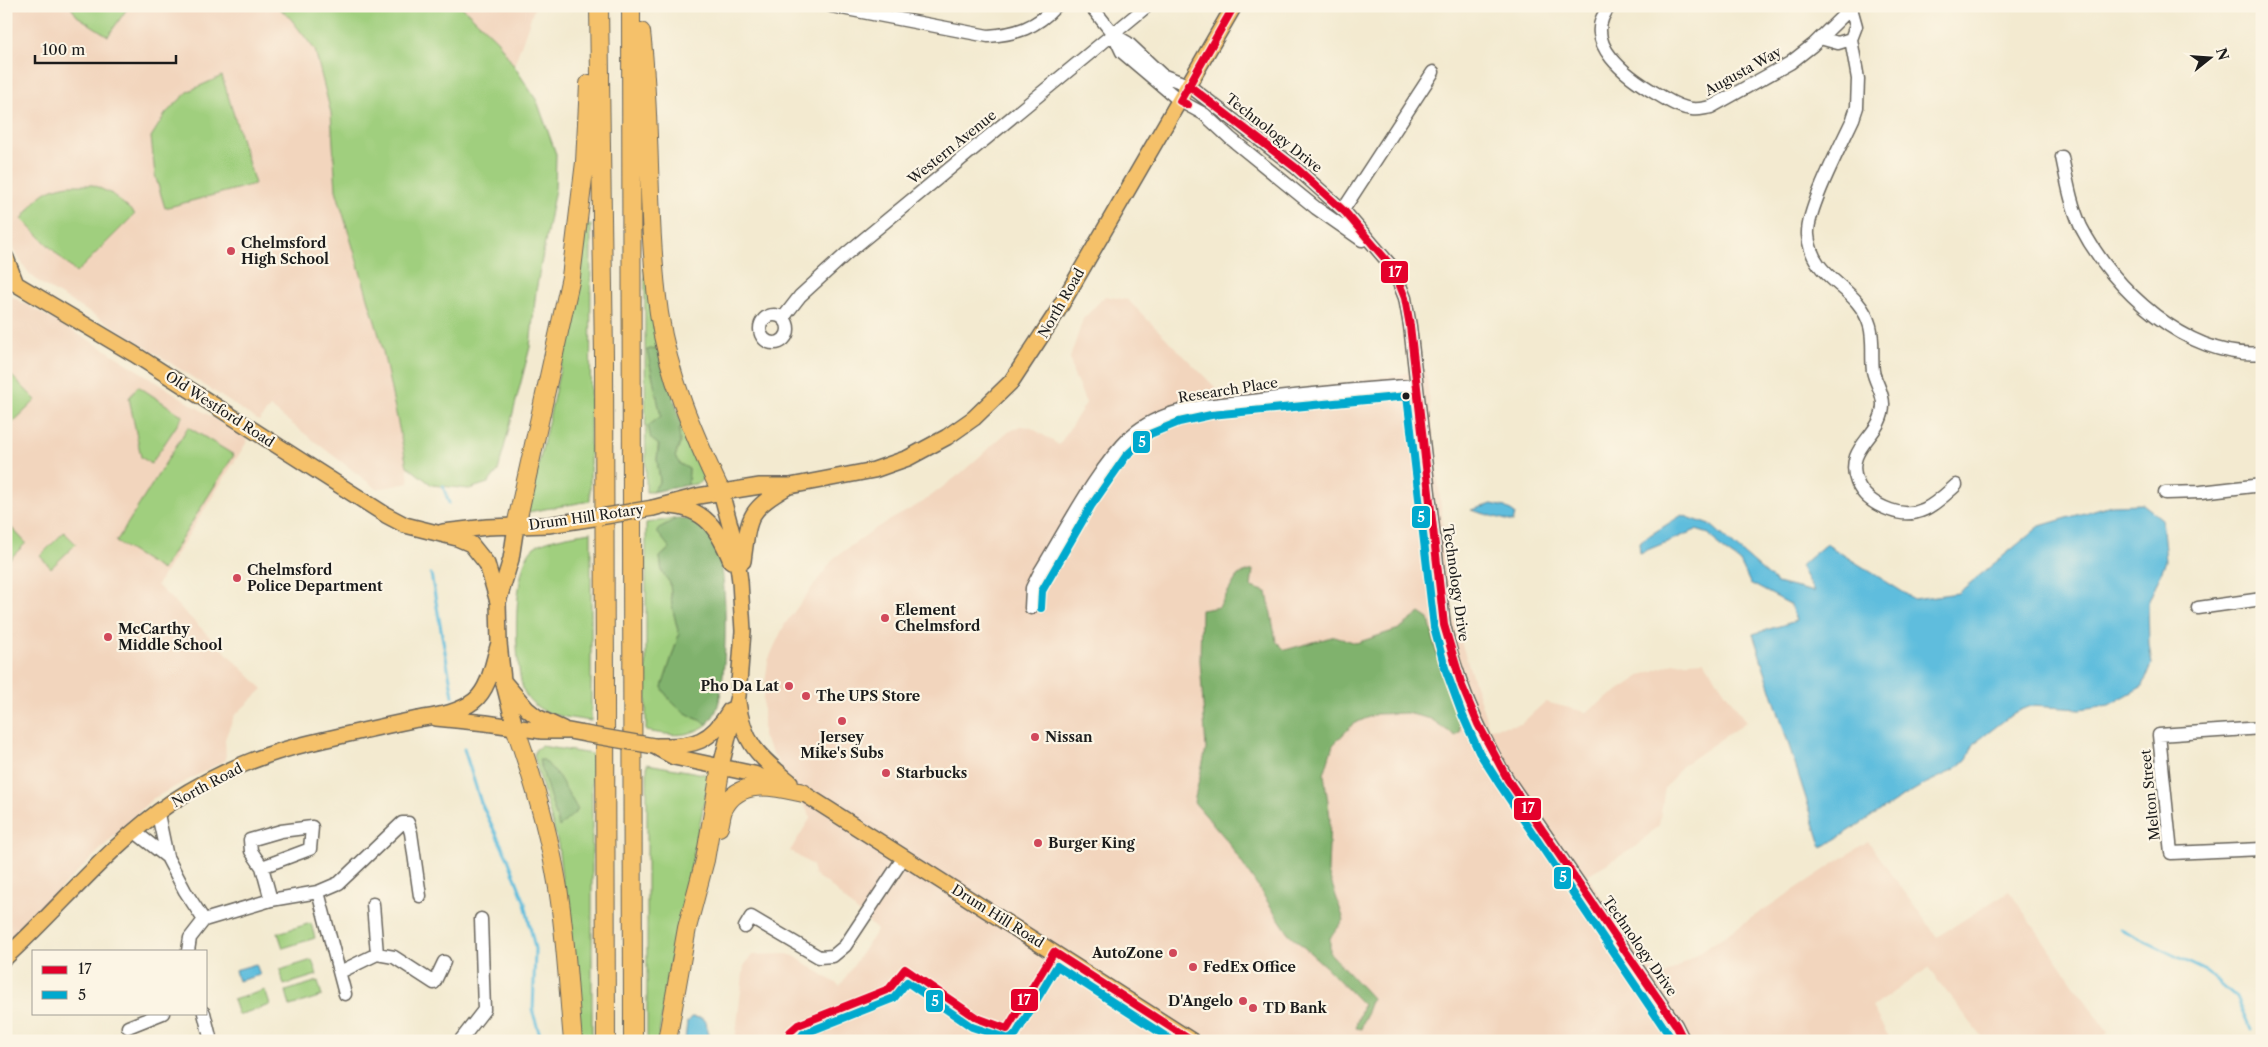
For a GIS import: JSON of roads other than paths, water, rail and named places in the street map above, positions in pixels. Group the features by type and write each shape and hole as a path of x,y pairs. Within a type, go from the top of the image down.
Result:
{"highway":[{"path":"516,526 571,277 585,162 597,6"},
{"path":"597,6 604,357 606,1041"},
{"path":"631,6 633,1041"},
{"path":"637,6 645,67 655,262 660,313 671,364 687,415 721,492"},
{"path":"515,727 552,850 563,928 573,1041"},
{"path":"706,860 721,766"},
{"path":"666,1041 687,928 706,860 724,808 736,795 749,788 765,785 803,793"}],"main road":[{"name":"North Road","path":"721,492 760,486 790,486 866,472 908,458 947,437 974,418 990,403 1023,366 1057,312 1234,6"},
{"path":"6,258 11,281"},
{"name":"Old Westford Road","path":"11,281 140,358 367,504 406,525 457,538 477,550 487,564 498,602"},
{"name":"North Road","path":"740,581 748,523 752,514 764,501 790,486"},
{"name":"Drum Hill Rotary","path":"654,746 674,757 721,766 738,696 743,631 740,581 735,544 721,492 658,507 548,525 516,526 511,559 498,602 499,643 503,680 515,727 542,731 569,731 654,746 681,747 706,738 722,724 738,696"},
{"name":"Drum Hill Rotary","path":"658,507 689,510 708,521 722,539 740,581"},
{"name":"Old Westford Road","path":"436,533 487,527 516,526"},
{"name":"North Road","path":"6,957 135,832 172,802 217,777 256,759 308,743 432,718 466,706 476,700 483,690 499,643"},
{"name":"Drum Hill Rotary","path":"503,680 527,709 537,717 569,731"},
{"name":"Drum Hill Road","path":"738,696 743,727 752,748 762,759 803,793 1192,1041"},
{"name":"North Road","path":"432,718 515,727"},
{"name":"Drum Hill Road","path":"721,766 777,782 803,793"}],"street":[{"path":"831,6 988,36 1013,34 1043,19 1056,6"},
{"path":"1091,6 1114,35"},
{"name":"Western Avenue","path":"783,318 800,296 846,254 1148,6"},
{"name":"Augusta Way","path":"1610,6 1601,22 1600,33 1611,60 1635,82 1675,104 1700,110 1711,107 1790,63 1820,38 1852,7"},
{"path":"1852,7 1856,26 1851,39 1858,79 1856,107 1853,119 1814,205 1808,234 1816,262 1822,271 1859,303 1870,326 1873,372 1882,393 1883,404 1878,424 1861,445 1853,467 1859,488 1868,499 1899,513 1922,512 1933,506 1956,485"},
{"name":"Technology Drive","path":"1114,35 1128,42 1162,75 1188,85 1296,168 1343,210 1392,268 1405,298 1444,625 1454,665 1471,711 1488,748 1508,780 1658,998 1684,1041"},
{"name":"Technology Drive","path":"1114,35 1122,52 1180,101 1204,114 1230,138 1316,208 1378,252"},
{"path":"1820,38 1838,43 1851,39"},
{"path":"1343,210 1433,72"},
{"path":"2062,157 2071,202 2081,226 2102,262 2127,289 2163,321 2191,339 2238,353 2262,353"},
{"name":"Research Place","path":"1031,608 1032,588 1040,572 1104,468 1132,436 1150,423 1191,408 1303,395 1416,385"},
{"path":"2165,493 2202,492 2262,486"},
{"path":"2198,608 2262,599"},
{"name":"Melton Street","path":"2262,728 2159,735 2171,853 2262,849"},
{"path":"158,814 167,857 185,891 204,920"},
{"path":"188,950 190,938 204,920 271,900 318,892 339,883 402,823 408,824 411,833 420,896"},
{"path":"262,866 310,849 312,827 281,831 250,840 251,851 262,866 271,900"},
{"path":"135,832 167,857"},
{"path":"745,927 751,917 819,957 833,956 845,946 904,857"},
{"path":"318,892 345,994"},
{"path":"373,904 377,954"},
{"path":"460,1041 484,1010 480,919"},
{"path":"340,972 377,954 394,957 434,983 444,962"},
{"path":"128,1027 160,1014"},
{"path":"204,1014 211,1041"}],"water":[{"path":"1492,504 1505,507 1515,514 1513,522 1471,510"},
{"path":"2143,504 2162,519 2166,561 2148,603 2149,645 2152,664 2143,686 2109,705 2080,709 2031,706 2014,713 1976,742 1967,759 1960,765 1908,793 1822,848 1753,634 1796,621 1790,604 1750,583 1740,562 1723,550 1709,534 1696,530 1640,553 1639,542 1682,515 1712,526 1777,583 1814,592 1800,566 1826,544 1914,599 1958,593 2040,526 2111,505"},
{"path":"256,964 260,975 238,981 235,970"},
{"path":"691,1017 701,1018 706,1021 709,1041 685,1041 687,1022"}],"waterway":[{"path":"443,486 449,503"},
{"path":"431,574 453,696"},
{"path":"464,749 481,803 508,859 525,903 535,949 533,1013 542,1041"},
{"path":"2120,929 2208,972 2236,997 2251,1030"}],"place":[{"name":"Chelmsford High School","path":"231,251"},
{"name":"Chelmsford Police Department","path":"237,578"},
{"name":"Element Chelmsford","path":"885,618"},
{"name":"McCarthy Middle School","path":"108,637"},
{"name":"Pho Da Lat","path":"789,686"},
{"name":"The UPS Store","path":"806,696"},
{"name":"Jersey Mike's Subs","path":"842,721"},
{"name":"Nissan","path":"1035,737"},
{"name":"Starbucks","path":"886,773"},
{"name":"Burger King","path":"1038,843"},
{"name":"AutoZone","path":"1173,953"},
{"name":"FedEx Office","path":"1193,967"},
{"name":"D'Angelo","path":"1243,1001"},
{"name":"TD Bank","path":"1253,1008"}]}
